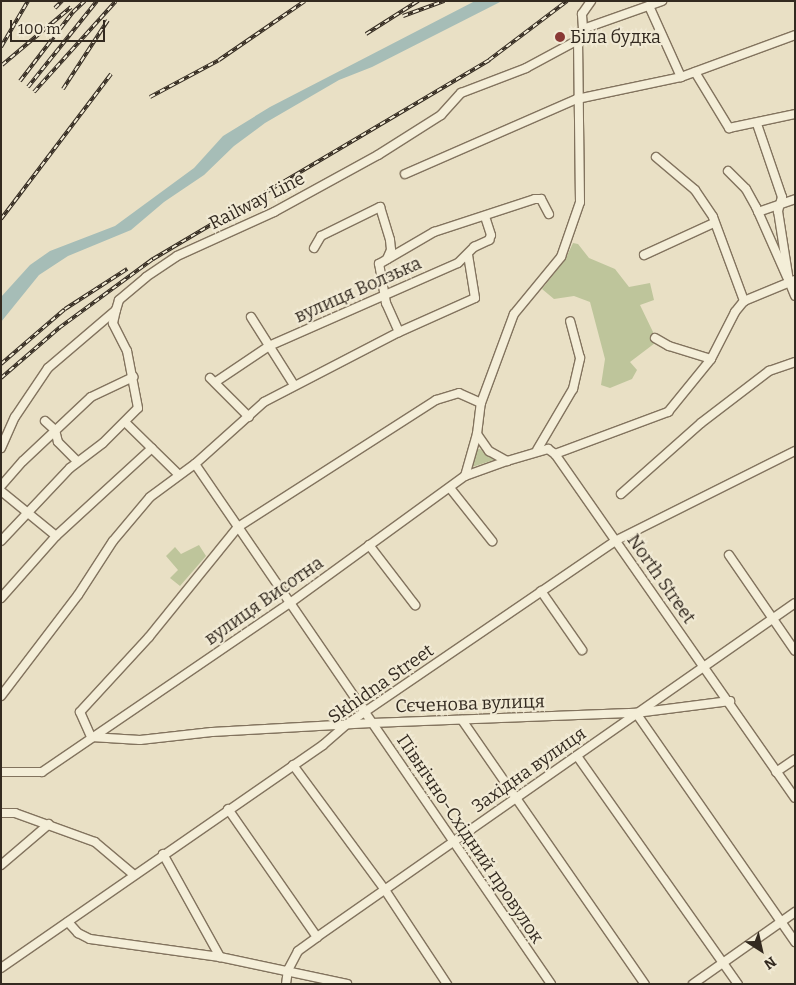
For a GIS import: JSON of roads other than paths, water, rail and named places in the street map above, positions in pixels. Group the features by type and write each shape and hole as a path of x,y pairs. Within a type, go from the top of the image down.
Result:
{"street":[{"path":"465,476 477,434 481,403 514,314 555,266 573,225 580,202 577,100 578,40 583,29 582,14 591,1"},
{"path":"583,29 662,1"},
{"path":"649,6 681,77"},
{"path":"405,174 577,100 681,77 795,35"},
{"name":"Railway Line","path":"1,448 16,417 48,368 116,310 119,300 177,256 274,212 378,155 441,115 461,93 526,68 578,40"},
{"path":"695,72 729,128 757,124 795,114"},
{"path":"757,124 783,202 778,211 795,296"},
{"path":"656,157 695,190 714,223 744,301"},
{"path":"728,171 746,189 792,280"},
{"path":"758,212 795,198"},
{"path":"399,332 386,304 378,268 386,261 434,232 535,199 541,199 549,214"},
{"path":"314,248 321,236 380,207 391,250 386,261"},
{"name":"вулиця Волзька","path":"249,417 213,380 269,346 458,263 474,247 489,240 491,235 485,216"},
{"path":"644,255 714,223"},
{"path":"1,696 132,517 150,496 178,474 195,464 264,402 399,332 475,298 468,255"},
{"path":"477,434 489,451 507,460 537,450 548,449 555,454 668,412 711,359 735,312 744,301 792,280"},
{"path":"1,541 28,510 77,461 126,423 138,408 127,351 113,323 116,310"},
{"path":"251,317 294,385"},
{"path":"537,450 573,389 580,358 570,321"},
{"path":"655,338 669,346 711,359"},
{"path":"621,494 700,423 769,371 795,362"},
{"path":"1,486 54,430 91,397 133,377"},
{"path":"91,737 80,712 149,637 238,527 436,400 459,393 481,403"},
{"path":"45,421 54,430 58,442 77,461"},
{"path":"126,423 178,474"},
{"path":"1,598 56,536 152,448"},
{"name":"Skhidna Street","path":"1,968 293,765 364,712 616,541 795,451"},
{"name":"North Street","path":"555,454 730,702 795,798"},
{"name":"вулиця Висотна","path":"1,772 42,772 290,603 465,476 507,460"},
{"name":"Північно-Східний провулок","path":"195,464 551,984"},
{"path":"450,488 492,541"},
{"path":"1,490 28,510 56,536"},
{"path":"369,545 415,605"},
{"path":"728,555 795,651"},
{"path":"541,591 582,650"},
{"name":"Західна вулиця","path":"288,970 298,951 515,796 576,756 703,665 795,604"},
{"name":"Сєченова вулиця","path":"91,737 140,740 212,732 372,723 636,713 730,702"},
{"path":"636,713 795,942"},
{"path":"462,720 645,984"},
{"path":"576,756 738,984"},
{"path":"776,772 795,759"},
{"path":"293,765 385,890 447,984"},
{"path":"228,809 318,937"},
{"path":"1,813 15,814 49,824 95,842 134,875"},
{"path":"1,865 49,824"},
{"path":"163,854 220,957"},
{"path":"693,984 724,964 795,912"},
{"path":"68,922 78,933 90,940 220,957 347,984"},
{"path":"286,984 288,970"}],"water":[{"path":"475,1 502,1 372,67 339,80 265,123 234,146 204,175 164,202 131,230 68,256 39,275 1,322 1,297 30,265 50,251 115,226 194,168 223,136 270,107"}],"railway":[{"path":"1,47 28,1"},
{"path":"55,8 62,1"},
{"path":"20,81 73,12 85,1"},
{"path":"28,87 97,1"},
{"path":"34,92 116,1"},
{"path":"150,97 219,60 305,1"},
{"path":"366,34 418,1"},
{"path":"403,16 444,1"},
{"path":"1,378 59,328 153,259 489,60 567,1"},
{"path":"2,65 71,7"},
{"path":"63,89 108,20"},
{"path":"1,219 111,74"},
{"path":"1,364 65,309 127,269"}],"place":[{"name":"Біла будка","path":"560,37"}]}
